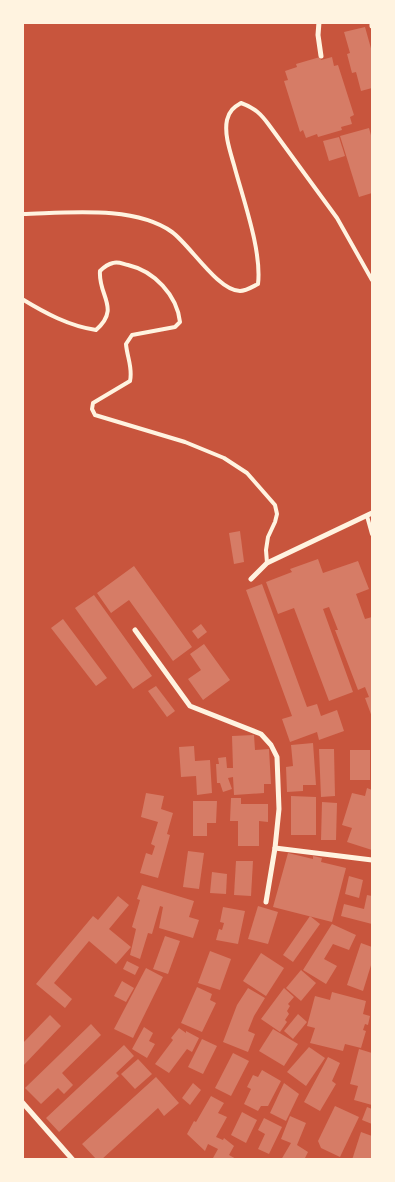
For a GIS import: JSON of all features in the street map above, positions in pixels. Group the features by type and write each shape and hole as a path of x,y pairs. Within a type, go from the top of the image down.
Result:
{"street":[{"path":"319,22 318,35 321,56"},
{"path":"251,578 268,563 372,513"},
{"path":"135,630 190,706 261,734 271,745 277,757 279,809 266,902"},
{"path":"275,848 372,860"},
{"path":"22,1102 73,1160"}],"lane":[{"path":"22,214 92,212 146,218 172,232 225,287 239,291 258,284 259,271 256,250 226,128 227,118 232,108 241,103 259,112 269,125 337,218 372,280"},
{"path":"22,299 50,316 82,328 96,330 104,323 108,307 99,281 100,271 107,265 115,262 138,267 150,274 158,282 179,310 180,322 175,327 132,335 126,344 126,354 132,372 130,381 93,403 92,409 95,415 121,421 185,442 224,458 247,473 275,505 277,514 268,537 266,550 268,563"},
{"path":"366,516 372,534"}],"building":[{"path":"365,27 372,52 372,88 361,91 356,72 352,73 347,54 350,53 344,32"},
{"path":"320,57 321,60 332,57 334,66 338,65 354,115 350,117 352,124 341,127 342,130 318,137 317,134 306,138 303,130 300,132 284,81 288,80 285,71 297,67 296,64"},
{"path":"369,128 372,139 372,193 359,197 340,136"},
{"path":"339,137 345,156 329,161 323,141"},
{"path":"240,531 244,562 234,564 229,533"},
{"path":"318,559 323,573 358,561 369,589 356,594 365,619 372,617 372,717 365,698 369,697 365,687 358,690 335,630 338,630 329,607 323,609 353,692 329,701 294,608 278,614 266,582 292,572 290,569"},
{"path":"134,566 192,647 173,661 129,600 111,613 97,593"},
{"path":"262,584 307,707 317,704 321,716 337,710 344,731 319,740 317,732 290,742 282,719 292,716 246,590"},
{"path":"94,595 152,676 133,689 75,608"},
{"path":"63,619 107,678 96,686 51,628"},
{"path":"201,624 207,632 198,639 192,631"},
{"path":"204,644 230,680 203,700 188,679 201,670 190,654"},
{"path":"156,686 175,711 167,717 148,691"},
{"path":"254,735 255,750 269,749 271,784 264,784 264,793 234,795 233,777 228,778 232,789 223,792 220,783 217,783 216,764 219,764 218,758 226,757 227,768 233,768 232,736"},
{"path":"313,743 316,785 303,785 303,791 287,792 286,767 293,766 291,745"},
{"path":"194,746 195,761 210,760 212,793 197,795 196,776 181,777 179,747"},
{"path":"319,749 334,749 335,796 321,797"},
{"path":"350,750 370,750 370,780 350,780"},
{"path":"367,788 372,790 372,850 347,842 352,828 342,825 352,793 365,796"},
{"path":"146,793 164,796 161,809 173,813 167,834 170,835 158,878 140,873 146,853 152,855 155,846 151,844 158,822 141,817"},
{"path":"291,796 316,797 316,835 291,835"},
{"path":"231,798 241,798 241,804 268,804 268,822 259,821 259,846 238,846 238,821 230,821"},
{"path":"193,801 217,801 216,823 207,823 207,836 193,836"},
{"path":"322,802 337,803 336,840 321,840"},
{"path":"188,851 204,853 199,889 183,887"},
{"path":"288,853 313,859 313,856 322,858 321,862 346,868 332,922 273,907"},
{"path":"236,861 253,861 251,896 234,895"},
{"path":"212,872 227,874 226,894 210,893"},
{"path":"349,876 363,880 359,898 345,894"},
{"path":"142,885 194,901 189,917 199,920 193,938 159,928 163,907 160,906 152,934 148,933 140,959 130,955 136,929 132,927 140,900 137,899"},
{"path":"367,895 372,896 372,924 341,916 344,904 364,909"},
{"path":"118,896 129,905 109,929 131,947 116,964 89,941 54,983 72,999 65,1008 36,984 93,916 98,920"},
{"path":"258,906 278,912 268,944 248,939"},
{"path":"223,907 245,911 238,944 216,940 219,929 222,930 224,923 220,922"},
{"path":"310,916 320,924 293,962 283,955"},
{"path":"332,924 356,935 349,950 333,944 324,959 337,966 326,984 303,970"},
{"path":"165,936 180,941 168,974 153,969"},
{"path":"361,943 372,947 372,962 363,991 347,985"},
{"path":"210,951 231,959 220,990 198,983"},
{"path":"261,953 284,968 266,996 243,981"},
{"path":"127,961 139,967 135,975 123,969"},
{"path":"146,968 163,977 133,1038 114,1029"},
{"path":"301,970 316,983 301,1001 286,988"},
{"path":"122,981 134,988 126,1002 114,996"},
{"path":"197,987 212,994 210,1000 216,1003 202,1032 181,1023"},
{"path":"248,988 265,998 254,1016 248,1031 255,1034 248,1052 223,1042 237,1005"},
{"path":"284,988 294,997 288,1004 290,1006 287,1011 289,1014 285,1020 287,1022 280,1032 261,1019"},
{"path":"332,992 366,1001 363,1014 370,1016 368,1025 365,1024 363,1030 366,1031 361,1048 345,1044 343,1051 310,1043 315,1028 307,1026 315,996 330,1000"},
{"path":"298,1014 307,1022 293,1039 284,1031"},
{"path":"50,1015 61,1026 22,1067 22,1044"},
{"path":"91,1024 101,1035 62,1073 73,1085 64,1094 58,1088 41,1104 25,1088"},
{"path":"144,1027 153,1033 149,1041 155,1044 147,1058 132,1049"},
{"path":"179,1028 199,1038 192,1052 187,1049 169,1073 155,1064 173,1040 171,1038"},
{"path":"273,1029 298,1044 284,1066 259,1051"},
{"path":"202,1039 217,1046 203,1074 188,1067"},
{"path":"124,1045 134,1056 116,1073 119,1076 59,1132 46,1118"},
{"path":"309,1047 325,1058 306,1086 287,1072"},
{"path":"359,1049 372,1053 372,1105 354,1100 358,1086 350,1084"},
{"path":"233,1053 249,1061 231,1096 215,1088"},
{"path":"328,1057 340,1063 332,1081 336,1084 320,1111 304,1102"},
{"path":"138,1059 152,1074 135,1089 121,1074"},
{"path":"262,1070 281,1081 268,1106 261,1106 258,1111 244,1104 251,1089 247,1087 253,1075 258,1077"},
{"path":"156,1077 179,1103 164,1116 158,1108 101,1160 97,1160 82,1144"},
{"path":"193,1083 201,1090 190,1105 182,1098"},
{"path":"284,1083 299,1094 286,1121 270,1113"},
{"path":"211,1096 224,1103 218,1113 227,1117 216,1137 223,1140 224,1138 234,1146 229,1155 238,1160 213,1158 218,1149 208,1144 205,1151 187,1134"},
{"path":"335,1106 359,1117 340,1157 321,1148 318,1141"},
{"path":"367,1107 372,1109 372,1124 362,1120"},
{"path":"242,1112 257,1120 246,1143 231,1135"},
{"path":"290,1116 306,1123 297,1145 308,1152 304,1160 281,1160 291,1143 281,1139"},
{"path":"264,1118 282,1127 269,1154 258,1149 265,1134 258,1130"},
{"path":"361,1132 372,1136 372,1160 352,1160"}]}
